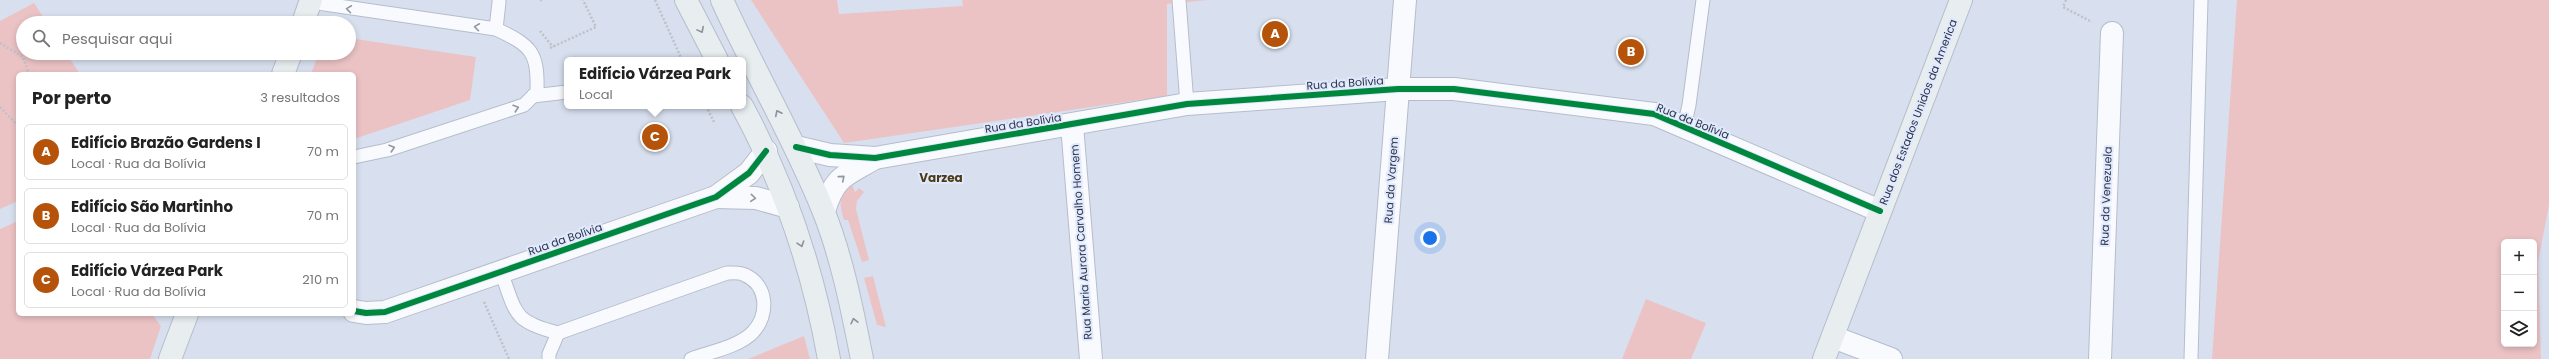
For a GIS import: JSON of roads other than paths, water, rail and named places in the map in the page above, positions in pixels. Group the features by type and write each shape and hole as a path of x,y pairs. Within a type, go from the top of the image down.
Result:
{"main road":[{"path":"686,0 716,57"},
{"path":"722,0 796,147 824,211 839,260 862,359"},
{"name":"Rua dos Estados Unidos da America","path":"1824,359 1961,0"},
{"path":"306,16 311,1"},
{"path":"284,72 288,60"},
{"path":"744,109 766,151 788,208 808,268 829,359"},
{"path":"170,359 186,316"}],"street":[{"name":"Rua da Vargem","path":"1377,359 1405,0"},
{"name":"Rua da Venezuela","path":"2100,359 2112,32"},
{"name":"Rua da Bolívia","path":"796,147 830,155 875,158 1187,104 1398,89 1454,90 1654,114 1880,211"},
{"name":"Rua Maria Aurora Carvalho Homem","path":"1072,125 1091,359"},
{"name":"Rua da Bolívia","path":"356,312 366,314 385,312 716,197 749,173 766,151"},
{"name":"Rua da Bolívia","path":"824,211 830,191 841,177 875,158"},
{"name":"Rua da Bolívia","path":"716,197 756,198 788,208"},
{"path":"1833,337 1891,359"}],"lane":[{"path":"1179,0 1187,104"},
{"path":"1684,127 1689,105 1703,0"},
{"path":"2191,359 2201,0"},
{"path":"311,1 496,29 516,38 532,52 538,67 537,92 524,105 387,150 356,157"},
{"path":"496,29 499,2"},
{"path":"533,96 564,92"},
{"path":"501,272 517,315 532,326 558,333 727,273 744,274 757,282 763,298 763,315 752,333 735,343 691,359"},
{"path":"549,359 548,354 558,333"}],"place":[{"name":"Edifício Brazão Gardens I","path":"1275,34"},
{"name":"Edifício São Martinho","path":"1631,52"},
{"name":"Edifício Várzea Park","path":"655,137"}],"district":[{"name":"Varzea","path":"941,178"}]}
